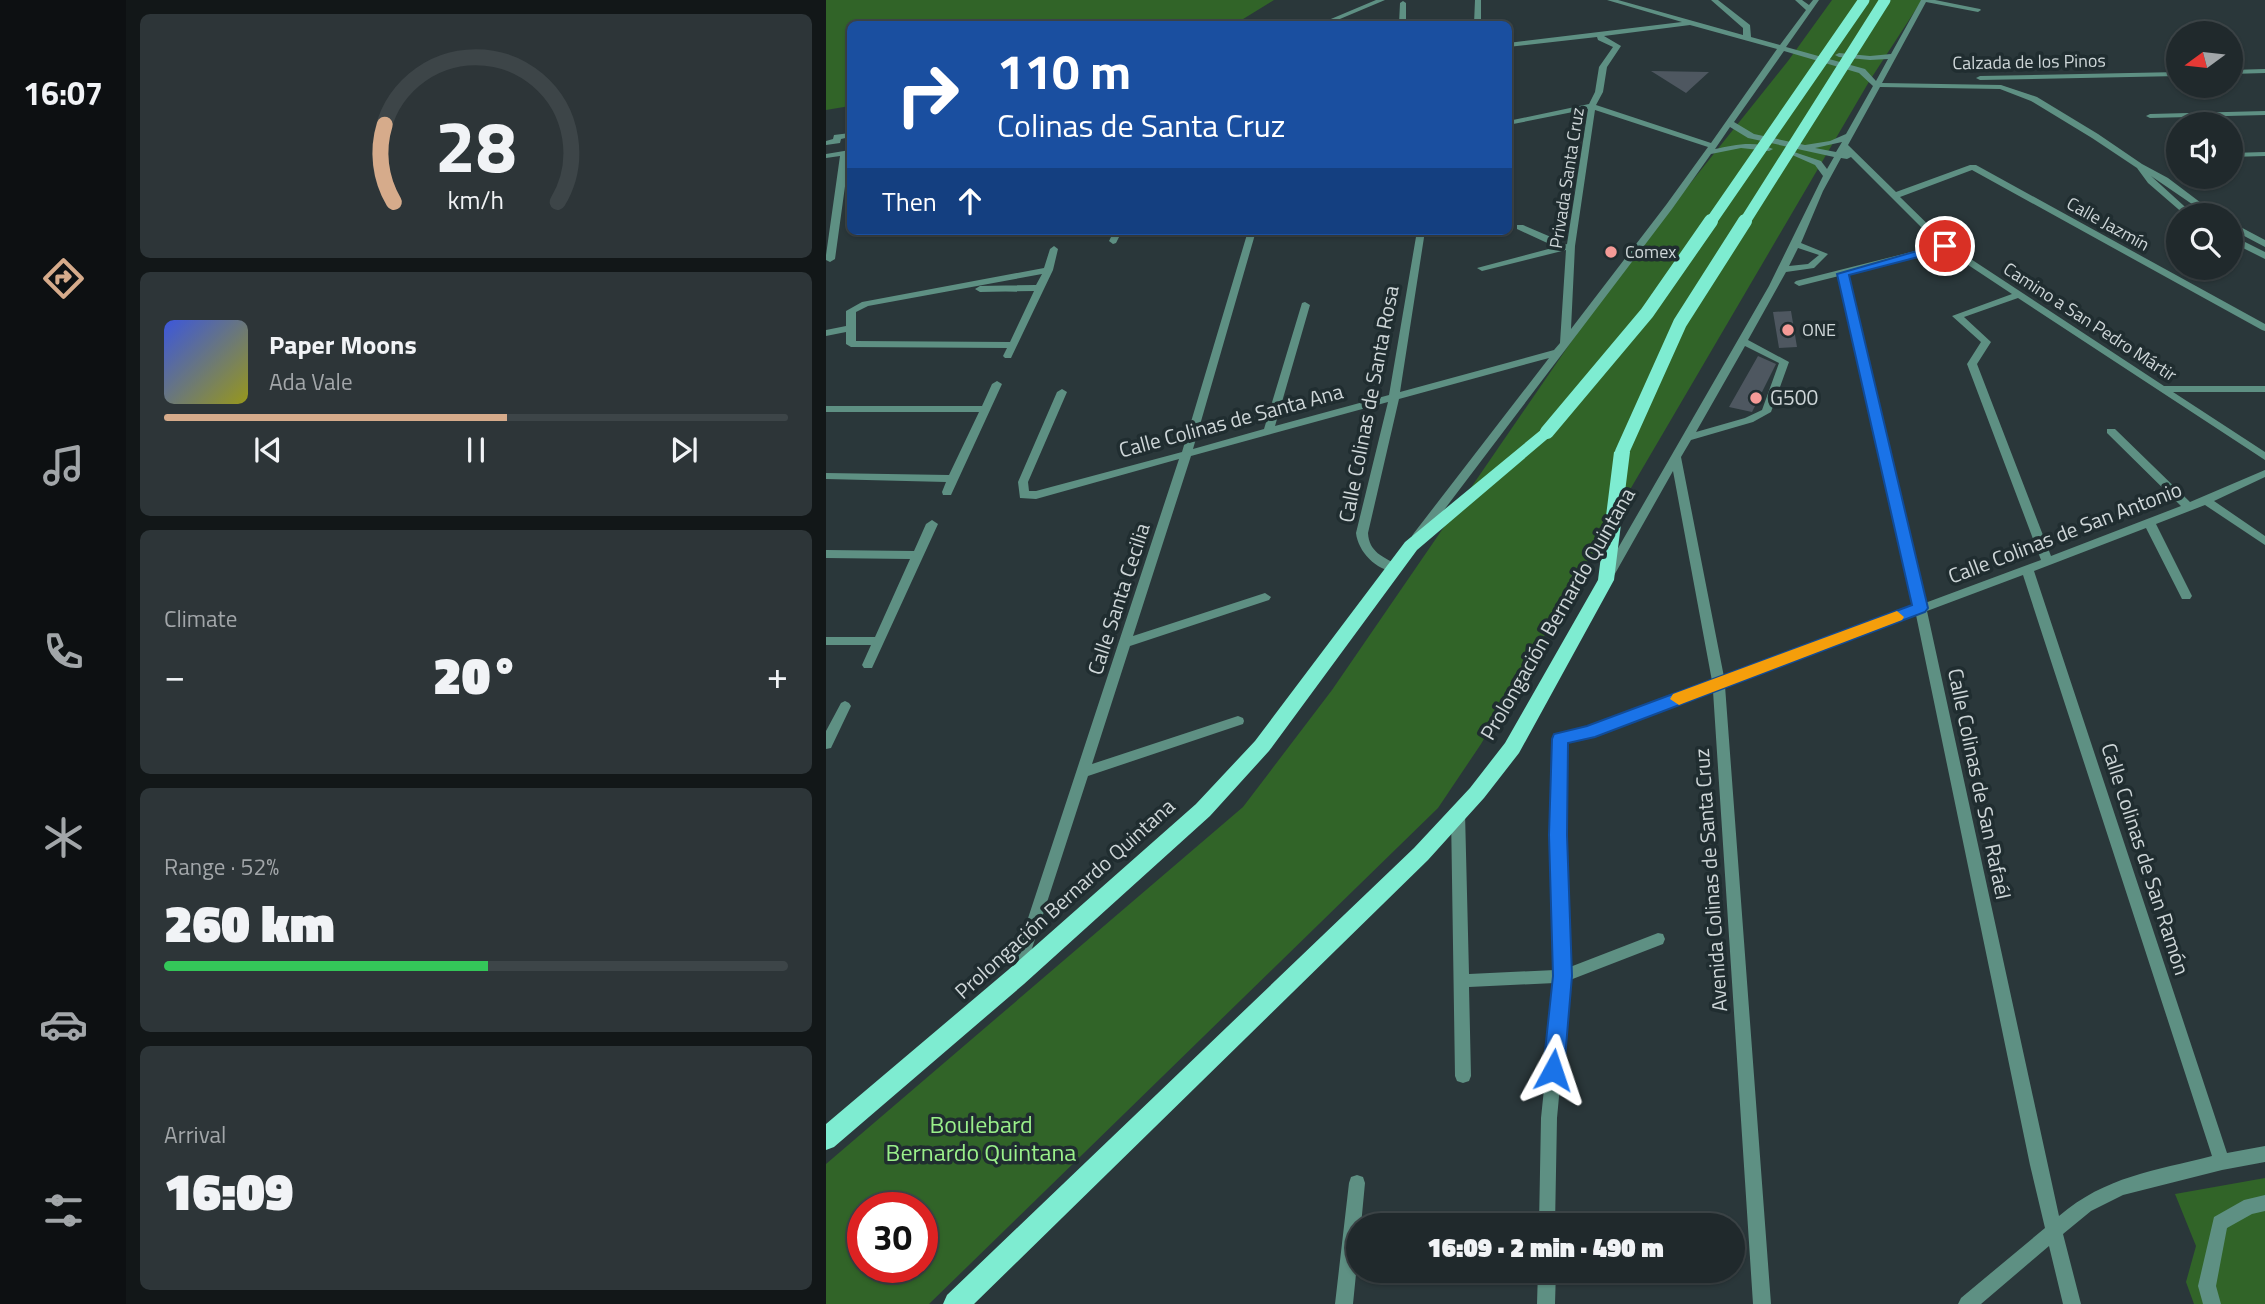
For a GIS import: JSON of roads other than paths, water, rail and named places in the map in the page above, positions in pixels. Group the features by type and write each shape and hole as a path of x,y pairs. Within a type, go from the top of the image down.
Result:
{"main road":[{"path":"1411,546 1547,432 1647,313 1864,0"},
{"path":"1606,580 1622,452 1680,323 1885,0"},
{"name":"Prolongación Bernardo Quintana","path":"826,1139 1016,977 1203,810 1262,746 1411,546"},
{"name":"Prolongación Bernardo Quintana","path":"957,1304 1411,863 1458,813 1512,748 1606,580"}],"street":[{"path":"1330,21 1382,0"},
{"path":"1478,0 1478,21"},
{"path":"1610,0 1746,39 1784,46 1862,71 1877,83 2001,87 2018,91 2165,180 2196,203"},
{"path":"1714,0 1747,27 1746,39"},
{"path":"1798,0 1809,9"},
{"name":"Prolongación Bernardo Quintana","path":"1411,546 1711,149 1816,0"},
{"path":"1924,0 1978,10"},
{"name":"Prolongación Bernardo Quintana","path":"1606,580 1744,341 1877,83 1924,0"},
{"path":"1402,3 1402,21"},
{"path":"1512,44 1695,23"},
{"name":"Privada Santa Cruz","path":"1565,343 1566,247 1592,106 1599,92 1603,67 1617,46 1601,38 1599,33"},
{"path":"1789,38 1837,55 1871,58 1892,56"},
{"path":"1746,39 1775,59 1819,58"},
{"path":"2244,72 2265,71"},
{"name":"Calzada de los Pinos","path":"1877,83 2166,74"},
{"path":"1512,122 1592,106 1711,149 1741,146 1776,150 1818,163 1828,176"},
{"path":"2150,116 2265,113"},
{"path":"1730,123 1751,136 1857,159"},
{"path":"826,143 847,135"},
{"path":"1788,146 1832,144 1851,135"},
{"name":"Camino a San Pedro Mártir","path":"1844,146 1945,246 2265,457"},
{"path":"826,156 847,153"},
{"path":"2243,155 2265,154"},
{"path":"830,259 847,159"},
{"path":"2139,166 2151,181 2176,203"},
{"path":"1894,196 1973,167"},
{"name":"Calle Jazmín","path":"1973,167 2265,328"},
{"path":"1520,227 1566,247"},
{"path":"2243,232 2265,244"},
{"path":"1113,241 1116,235"},
{"name":"Calle Santa Cecilia","path":"1016,977 1187,452 1251,235"},
{"name":"Calle Colinas de Santa Rosa","path":"1394,568 1368,554 1362,544 1362,533 1394,397 1420,235"},
{"path":"1783,269 1812,267 1817,265 1824,254 1796,244"},
{"path":"2243,245 2265,257"},
{"path":"1799,282 1843,274 1945,246"},
{"path":"1482,268 1566,247"},
{"path":"1008,356 1048,270 1054,249"},
{"path":"1013,345 860,346 851,344 851,311 855,307 1048,270"},
{"name":"Calle Colinas de San Rafaél","path":"1843,274 1920,608 2038,1165 2072,1304"},
{"path":"946,289 1039,288"},
{"path":"2019,295 1957,314 1957,317 1986,342 1972,363 2047,562"},
{"path":"1269,430 1305,305"},
{"path":"826,333 850,328"},
{"path":"1686,438 1749,420 1766,412 1784,362 1744,341"},
{"name":"Calle Colinas de Santa Ana","path":"1062,392 1023,482 1024,495 1036,495 1556,353"},
{"path":"947,492 997,384"},
{"path":"2162,389 2265,389"},
{"path":"826,409 986,410"},
{"path":"2110,431 2188,506"},
{"name":"Avenida Colinas de Santa Cruz","path":"1676,457 1719,684 1762,1304"},
{"name":"Calle Colinas de San Antonio","path":"1563,976 1558,835 1560,739 1590,732 2047,562 2206,500 2265,473"},
{"path":"826,476 953,479"},
{"path":"2206,500 2265,541"},
{"path":"2149,522 2186,596"},
{"path":"867,665 932,524"},
{"path":"826,554 918,555"},
{"name":"Calle Colinas de San Ramón","path":"2027,569 2222,1161"},
{"path":"1125,643 1265,597"},
{"path":"826,641 878,641"},
{"path":"826,744 845,706"},
{"path":"1083,772 1238,721"},
{"path":"1458,813 1463,1076"},
{"path":"1462,981 1563,976 1658,939"},
{"path":"1548,1213 1549,1118 1563,976"},
{"path":"1968,1304 2085,1205 2121,1187 2222,1161 2265,1154"},
{"path":"1344,1304 1357,1183"},
{"path":"2212,1304 2207,1286 2220,1223 2250,1206 2265,1203"},
{"path":"1546,1304 1547,1283"}],"place":[{"name":"Comex","path":"1611,252"},
{"name":"ONE","path":"1788,330"},
{"name":"G500","path":"1756,398"}],"park label":[{"name":"Boulebard Bernardo Quintana","path":"981,1139"}]}
